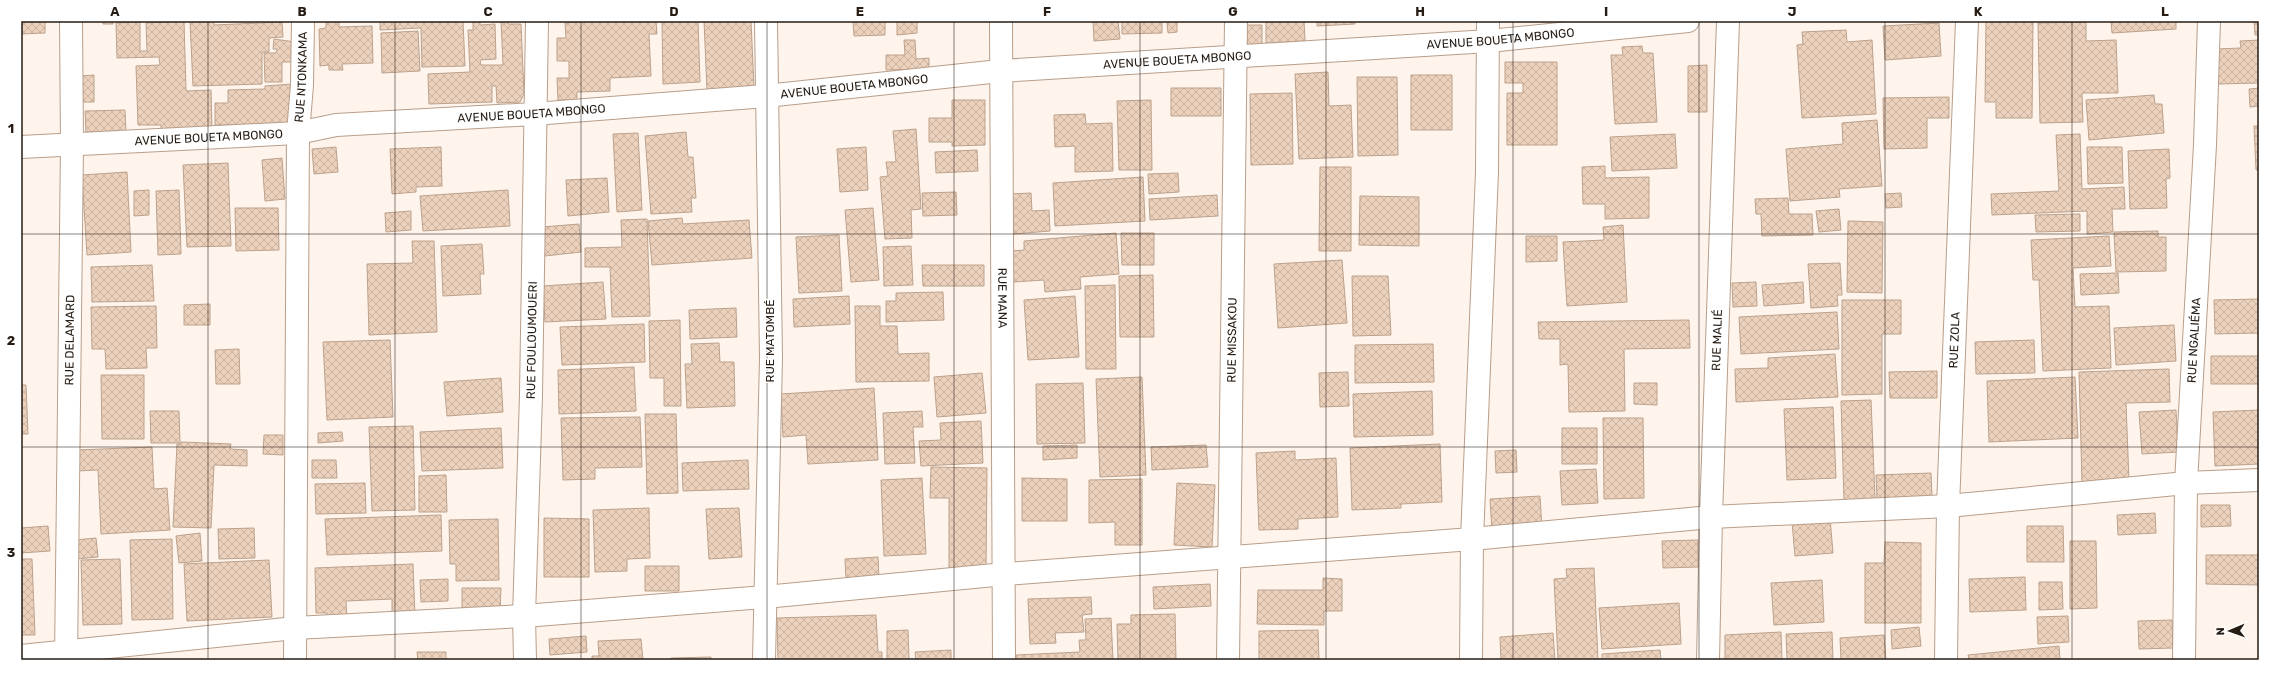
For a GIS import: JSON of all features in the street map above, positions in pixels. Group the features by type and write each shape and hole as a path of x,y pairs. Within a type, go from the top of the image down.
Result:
{"street":[{"name":"RUE DELAMARD","path":"67,656 72,145 70,21"},
{"name":"RUE NTONKAMA","path":"295,660 298,133 302,86 303,21"},
{"name":"RUE FOULOUMOUERI","path":"524,660 531,395 534,114 537,21"},
{"name":"RUE MATOMBÉ","path":"764,660 772,358 766,96 766,21"},
{"name":"RUE MANA","path":"1001,21 1000,71 1005,574 1004,660"},
{"name":"RUE MISSAKOU","path":"1228,660 1236,21"},
{"name":"AVENUE BOUETA MBONGO","path":"21,147 298,133 336,125 534,114 766,96 1000,71 1235,55 1488,31 1688,21"},
{"name":"RUE MALIÉ","path":"1708,660 1711,517 1728,21"},
{"name":"RUE ZOLA","path":"1946,660 1948,506 1967,21"},
{"name":"RUE NGALIÉMA","path":"2184,660 2186,483 2205,145 2208,21"},
{"path":"1471,660 1472,539 1487,172 1488,31"},
{"path":"21,656 67,656 295,628 524,616 765,597 1005,574 1472,539 1711,517 1948,506 2186,483 2259,480"}],"building":[{"path":"21,21 45,21 45,33 21,34"},
{"path":"103,21 113,21 113,24 103,24"},
{"path":"184,21 186,91 211,90 212,129 161,130 161,125 138,125 136,66 160,65 159,57 117,58 116,23 140,22 140,51 147,51 146,23"},
{"path":"190,21 214,21 214,25 282,22 283,37 269,38 269,52 262,52 262,84 193,86"},
{"path":"326,21 339,21 339,27 372,26 373,63 342,64 343,70 329,70 329,65 320,66 319,29 326,28"},
{"path":"380,21 463,21 465,66 422,67 421,28 380,30"},
{"path":"467,21 480,21 480,25 495,24 496,59 480,60 481,65 503,65 501,21 507,21 508,24 521,24 524,94 520,102 497,103 496,86 492,86 492,102 429,104 428,74 470,72 468,30 473,30 473,22"},
{"path":"590,21 656,21 657,34 649,34 651,76 610,78 610,91 577,92 577,100 558,100 557,78 569,78 569,61 557,61 557,38 566,38 565,23"},
{"path":"662,21 698,21 700,82 663,84"},
{"path":"704,21 751,21 754,88 707,90"},
{"path":"853,21 885,21 885,35 854,36"},
{"path":"897,21 917,21 917,33 897,35"},
{"path":"1093,21 1118,21 1120,39 1094,41"},
{"path":"1122,21 1162,21 1162,33 1122,34"},
{"path":"1177,21 1177,32 1168,33 1167,22"},
{"path":"1304,21 1305,41 1266,43 1266,22"},
{"path":"1317,21 1355,21 1355,24 1317,26"},
{"path":"1986,21 2033,21 2032,118 1996,118 1996,102 1985,102"},
{"path":"2111,21 2176,21 2176,29 2112,33"},
{"path":"2254,21 2259,21 2259,35 2255,35"},
{"path":"2086,22 2086,41 2116,40 2118,93 2082,93 2083,122 2040,123 2038,23"},
{"path":"1939,23 1941,56 1885,60 1883,26"},
{"path":"1246,25 1262,25 1262,45 1247,45"},
{"path":"1846,30 1847,42 1872,40 1876,114 1802,118 1797,45 1803,44 1802,32"},
{"path":"418,31 420,71 382,73 381,33"},
{"path":"274,39 295,42 297,62 282,62 282,82 265,82 264,53 276,53 277,49 273,49"},
{"path":"904,40 915,40 916,59 929,58 929,69 886,70 886,55 905,55"},
{"path":"2259,40 2259,83 2218,84 2216,49 2241,48 2240,41"},
{"path":"1642,46 1643,53 1653,53 1657,122 1615,124 1611,55 1623,55 1622,47"},
{"path":"1505,62 1557,62 1557,145 1507,145 1507,93 1523,93 1523,83 1505,83"},
{"path":"1707,65 1707,112 1688,112 1688,66"},
{"path":"1328,72 1329,106 1351,105 1353,157 1299,159 1295,74"},
{"path":"94,75 94,102 81,102 81,76"},
{"path":"1411,75 1452,75 1452,130 1411,130"},
{"path":"1357,77 1397,77 1398,155 1358,156"},
{"path":"292,84 294,125 236,133 236,125 215,125 215,103 228,103 228,90 265,89 265,86"},
{"path":"1171,88 1221,88 1221,116 1171,116"},
{"path":"2259,88 2259,106 2250,107 2249,89"},
{"path":"1292,93 1293,164 1251,165 1250,94"},
{"path":"2154,95 2155,104 2162,104 2164,133 2089,140 2086,100"},
{"path":"1949,97 1949,118 1927,118 1927,148 1884,149 1883,98"},
{"path":"952,100 985,100 985,145 952,146 952,142 929,142 929,118 952,118"},
{"path":"1151,100 1152,170 1119,170 1117,101"},
{"path":"125,110 126,131 86,132 85,111"},
{"path":"1085,114 1086,124 1112,123 1113,171 1075,172 1075,146 1055,147 1054,115"},
{"path":"1877,120 1882,186 1839,189 1840,197 1790,201 1786,149 1843,144 1842,123"},
{"path":"2254,126 2259,126 2259,170 2256,170"},
{"path":"916,129 921,209 911,210 912,238 885,239 880,177 888,176 886,162 896,162 893,131"},
{"path":"686,132 688,157 693,157 696,198 691,198 692,212 651,214 645,136"},
{"path":"638,133 642,210 617,212 613,134"},
{"path":"1675,134 1677,168 1612,171 1610,137"},
{"path":"2080,134 2082,189 2124,187 2125,209 2112,209 2113,232 2087,234 2087,211 1992,215 1991,194 2059,191 2056,135"},
{"path":"336,147 338,172 314,174 312,149"},
{"path":"441,147 442,186 416,187 416,192 392,194 390,149"},
{"path":"866,147 868,190 840,192 837,149"},
{"path":"2087,147 2122,147 2123,183 2088,184"},
{"path":"2169,149 2170,178 2166,179 2167,208 2130,209 2128,151"},
{"path":"977,150 978,171 936,173 935,152"},
{"path":"282,158 285,199 265,201 262,160"},
{"path":"228,163 231,246 187,247 183,165"},
{"path":"1605,166 1605,178 1649,177 1649,218 1605,219 1605,204 1583,204 1582,167"},
{"path":"1320,167 1351,167 1351,251 1319,251"},
{"path":"127,172 131,252 87,255 82,175"},
{"path":"1178,173 1179,192 1149,194 1148,174"},
{"path":"1143,177 1145,221 1055,226 1053,183"},
{"path":"607,178 609,212 568,216 566,180"},
{"path":"149,190 149,215 134,216 134,191"},
{"path":"179,190 181,254 158,255 156,191"},
{"path":"508,190 510,226 423,231 420,196"},
{"path":"956,192 957,215 923,216 922,193"},
{"path":"1031,193 1032,211 1049,210 1050,231 1014,234 1011,194"},
{"path":"1901,193 1902,207 1886,208 1885,194"},
{"path":"1217,195 1218,216 1150,220 1149,199"},
{"path":"1360,196 1419,197 1419,246 1359,245"},
{"path":"1788,198 1789,214 1812,214 1813,235 1762,236 1761,214 1756,214 1755,199"},
{"path":"235,208 278,208 279,250 236,251"},
{"path":"873,208 879,280 851,282 845,210"},
{"path":"1839,209 1841,230 1819,232 1816,211"},
{"path":"411,211 411,230 386,232 385,213"},
{"path":"2080,214 2080,231 2036,232 2035,215"},
{"path":"682,218 683,224 749,220 752,258 652,265 648,221"},
{"path":"647,219 650,316 612,317 610,267 585,267 585,248 622,247 621,220"},
{"path":"1848,221 1883,222 1882,293 1847,292"},
{"path":"579,224 581,252 545,256 542,227"},
{"path":"1623,225 1627,302 1567,306 1563,242 1604,240 1603,227"},
{"path":"2158,231 2158,237 2166,237 2166,271 2116,272 2114,232"},
{"path":"1116,233 1119,274 1080,277 1081,289 1045,292 1044,280 1014,282 1011,251 1024,250 1024,241"},
{"path":"1121,233 1154,233 1154,265 1122,265"},
{"path":"839,235 842,291 799,293 796,237"},
{"path":"1526,236 1557,236 1557,261 1526,262"},
{"path":"2109,236 2111,266 2073,268 2075,307 2109,306 2111,368 2043,371 2039,280 2033,280 2031,240"},
{"path":"412,241 434,241 437,332 369,335 367,264 413,263"},
{"path":"482,244 484,274 480,274 481,294 443,296 441,246"},
{"path":"911,246 913,285 884,286 883,247"},
{"path":"1342,260 1347,323 1278,328 1274,264"},
{"path":"1840,263 1842,295 1837,295 1838,306 1811,308 1808,264"},
{"path":"152,265 154,301 92,302 91,267"},
{"path":"922,265 984,265 984,286 923,286"},
{"path":"2118,273 2119,293 2081,295 2080,274"},
{"path":"1153,275 1154,337 1120,337 1119,276"},
{"path":"1352,276 1388,276 1391,335 1353,336"},
{"path":"603,282 606,319 545,322 543,286"},
{"path":"1756,282 1757,306 1733,307 1732,283"},
{"path":"1803,282 1804,303 1764,306 1762,285"},
{"path":"1115,285 1116,369 1086,369 1085,286"},
{"path":"943,292 944,320 886,322 886,301 896,301 896,293"},
{"path":"849,296 850,324 794,327 793,299"},
{"path":"1075,296 1079,357 1028,360 1024,300"},
{"path":"2259,299 2259,333 2215,334 2214,300"},
{"path":"1842,300 1901,300 1901,334 1882,334 1882,394 1842,395"},
{"path":"210,304 210,325 184,325 184,305"},
{"path":"156,306 157,348 146,348 147,368 106,369 105,349 92,349 91,307"},
{"path":"855,306 880,306 880,326 897,326 898,354 929,353 929,381 856,382"},
{"path":"736,308 737,337 690,339 689,310"},
{"path":"1837,312 1839,349 1741,354 1739,317"},
{"path":"680,320 681,406 664,406 664,378 650,378 649,321"},
{"path":"1689,320 1690,348 1624,349 1625,411 1569,412 1568,364 1560,365 1560,339 1539,339 1538,322"},
{"path":"644,324 645,362 562,365 560,327"},
{"path":"2174,325 2176,361 2116,365 2114,328"},
{"path":"390,340 393,417 327,420 323,342"},
{"path":"2034,340 2035,373 1976,374 1975,342"},
{"path":"719,343 720,362 734,362 735,406 687,408 685,364 692,364 691,344"},
{"path":"1433,344 1434,382 1355,383 1355,345"},
{"path":"239,349 240,384 216,384 215,350"},
{"path":"1835,354 1838,397 1736,402 1735,369 1768,368 1768,358"},
{"path":"2211,356 2259,356 2259,384 2211,384"},
{"path":"634,367 636,411 559,414 558,370"},
{"path":"2169,369 2170,402 2126,403 2129,481 2082,483 2079,372"},
{"path":"1937,371 1937,398 1890,398 1889,372"},
{"path":"1348,372 1349,406 1320,407 1319,373"},
{"path":"982,373 986,413 937,417 934,377"},
{"path":"101,375 144,375 144,439 102,439"},
{"path":"1142,377 1146,475 1100,477 1096,379"},
{"path":"2075,377 2078,438 1989,442 1987,381"},
{"path":"501,378 503,412 447,416 444,382"},
{"path":"1083,383 1085,443 1037,444 1036,384"},
{"path":"1634,383 1657,383 1657,405 1634,404"},
{"path":"21,385 26,385 28,434 21,434"},
{"path":"874,388 878,460 808,464 806,435 783,437 781,394"},
{"path":"1432,391 1433,435 1354,437 1353,394"},
{"path":"1871,400 1875,499 1844,500 1841,401"},
{"path":"1833,407 1836,478 1787,480 1784,409"},
{"path":"2176,410 2178,452 2142,454 2139,412"},
{"path":"2259,410 2259,464 2215,466 2213,412"},
{"path":"150,411 179,411 180,443 151,443"},
{"path":"922,411 923,427 913,427 915,463 885,464 883,413"},
{"path":"645,414 676,414 678,493 647,494"},
{"path":"640,417 642,467 595,468 595,479 563,480 561,418"},
{"path":"1603,418 1643,418 1644,498 1604,499"},
{"path":"981,421 983,463 921,466 919,441 941,440 940,423"},
{"path":"413,426 415,510 372,511 369,427"},
{"path":"501,428 503,468 422,471 420,432"},
{"path":"1562,428 1597,428 1597,464 1562,464"},
{"path":"342,432 343,441 318,443 318,433"},
{"path":"264,435 283,435 283,455 263,454"},
{"path":"181,442 231,444 230,449 247,450 247,466 214,465 211,528 173,527 177,444 181,444"},
{"path":"1440,444 1442,502 1401,504 1401,508 1352,510 1350,448"},
{"path":"1077,445 1077,458 1043,460 1043,446"},
{"path":"1206,445 1208,467 1152,470 1151,447"},
{"path":"152,447 154,489 167,488 170,530 101,534 98,470 77,471 76,450"},
{"path":"1516,450 1517,472 1496,473 1495,451"},
{"path":"1295,451 1295,460 1336,458 1338,517 1298,519 1298,529 1259,530 1256,453"},
{"path":"312,460 336,460 337,478 312,478"},
{"path":"748,460 749,489 683,491 682,463"},
{"path":"931,467 987,468 986,569 949,569 949,498 930,498"},
{"path":"1596,469 1598,503 1562,505 1560,471"},
{"path":"1931,473 1932,497 1877,499 1876,475"},
{"path":"446,475 447,512 419,512 419,476"},
{"path":"922,478 926,554 884,556 881,480"},
{"path":"1022,478 1067,479 1067,521 1022,521"},
{"path":"1142,479 1142,545 1115,545 1115,522 1089,523 1089,480"},
{"path":"365,483 366,513 316,514 315,484"},
{"path":"1177,483 1215,485 1212,547 1174,545"},
{"path":"1540,496 1542,529 1492,531 1490,499"},
{"path":"2201,505 2230,505 2231,526 2201,527"},
{"path":"649,508 650,558 627,559 627,571 595,572 593,510"},
{"path":"739,508 742,557 709,559 706,509"},
{"path":"2155,513 2156,533 2118,535 2117,515"},
{"path":"441,515 442,551 327,555 325,519"},
{"path":"544,518 589,519 589,577 544,577"},
{"path":"1830,518 1833,553 1795,556 1792,522"},
{"path":"498,519 499,580 456,581 456,564 450,564 449,520"},
{"path":"48,526 50,551 21,553 21,528"},
{"path":"2027,526 2063,526 2064,562 2027,562"},
{"path":"254,528 255,558 219,559 218,529"},
{"path":"200,533 202,561 179,563 176,536"},
{"path":"96,538 98,557 76,559 75,540"},
{"path":"172,539 173,619 132,620 130,540"},
{"path":"1698,540 1698,567 1663,568 1662,541"},
{"path":"2070,541 2096,541 2097,608 2070,609"},
{"path":"1885,542 1921,543 1921,623 1865,623 1865,563 1884,563"},
{"path":"2206,555 2259,555 2259,585 2206,584"},
{"path":"878,557 879,578 846,580 845,559"},
{"path":"21,559 32,559 35,635 21,635"},
{"path":"120,559 122,624 83,625 81,560"},
{"path":"269,560 272,617 187,621 184,564"},
{"path":"413,564 415,617 392,618 392,599 346,601 347,623 327,623 327,613 316,613 315,568"},
{"path":"645,566 679,566 679,591 645,591"},
{"path":"1594,568 1598,660 1558,660 1554,579 1567,578 1566,569"},
{"path":"2025,577 2026,610 1970,612 1969,579"},
{"path":"1323,578 1342,579 1342,611 1324,611 1324,625 1257,624 1258,590 1323,590"},
{"path":"448,579 448,601 421,602 420,580"},
{"path":"1822,580 1824,622 1774,625 1771,583"},
{"path":"2039,582 2062,582 2063,609 2039,610"},
{"path":"1210,584 1211,606 1154,609 1153,587"},
{"path":"462,588 501,588 500,612 462,612"},
{"path":"1091,597 1092,614 1082,615 1084,632 1055,633 1056,643 1030,644 1028,599"},
{"path":"1679,603 1681,644 1602,649 1599,608"},
{"path":"1175,614 1176,660 1118,660 1117,624 1131,624 1131,615"},
{"path":"876,615 878,652 882,652 882,660 778,660 777,618"},
{"path":"2068,616 2069,642 2038,644 2037,617"},
{"path":"1111,618 1113,660 1016,660 1016,655 1080,652 1079,640 1086,640 1085,619"},
{"path":"2172,620 2173,648 2139,649 2138,621"},
{"path":"1919,627 1921,646 1892,649 1891,630"},
{"path":"908,630 909,660 887,660 887,631"},
{"path":"1318,630 1319,660 1259,660 1259,631"},
{"path":"1781,632 1782,660 1725,660 1725,635"},
{"path":"1832,632 1833,660 1787,660 1786,634"},
{"path":"1553,633 1555,660 1501,660 1500,637"},
{"path":"1884,635 1886,660 1841,660 1840,638"},
{"path":"586,636 587,652 550,655 549,639"},
{"path":"641,639 643,660 592,660 592,656 599,656 598,641"},
{"path":"2059,646 2060,660 1969,660 1968,655"},
{"path":"951,650 951,660 916,660 915,652"},
{"path":"1660,650 1661,660 1602,660 1602,654"},
{"path":"417,652 446,652 446,660 418,660"},
{"path":"711,657 711,660 671,660 671,658"}]}
